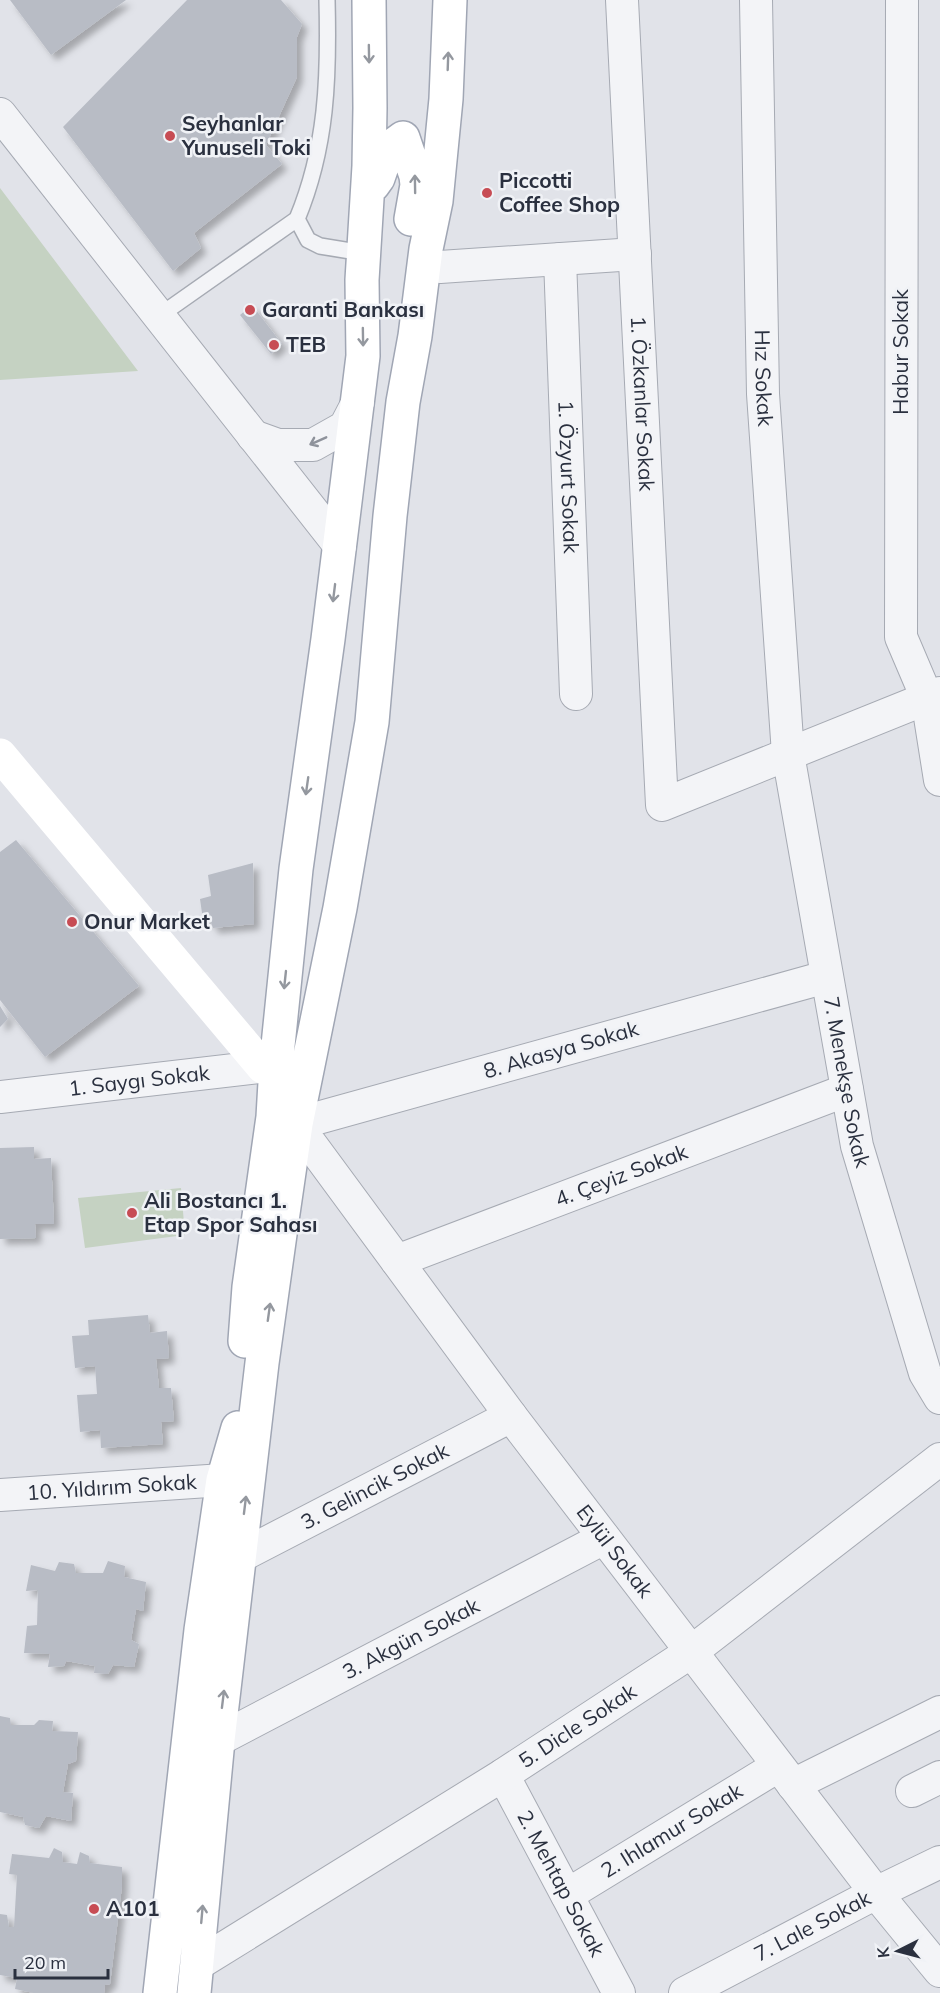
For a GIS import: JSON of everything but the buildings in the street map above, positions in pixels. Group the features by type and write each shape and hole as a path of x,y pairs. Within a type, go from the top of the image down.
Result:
{"main road":[{"path":"160,1993 201,1630 223,1480 238,1434 249,1287 273,1117 270,1066 340,546 363,356 362,280 370,108 369,0"},
{"path":"196,1979 218,1740 262,1363 296,1124 337,919 372,722 390,516 405,388 415,336 426,249 436,201 452,8"},
{"path":"367,194 378,178 388,149 402,138 417,185 402,277 399,352 405,388"},
{"path":"0,755 270,1066"}],"street":[{"name":"1. Özkanlar Sokak","path":"622,0 662,805 788,754"},
{"name":"Hız Sokak","path":"756,0 763,394 788,754"},
{"name":"Habur Sokak","path":"902,0 901,637 934,695 940,780"},
{"path":"0,114 340,546"},
{"path":"441,267 635,254"},
{"name":"1. Özyurt Sokak","path":"560,259 576,694"},
{"path":"254,436 278,445 313,445 345,427 358,402"},
{"path":"788,754 934,695"},
{"name":"7. Menekşe Sokak","path":"788,754 857,1146 925,1373 940,1398"},
{"name":"8. Akasya Sokak","path":"296,1124 826,977"},
{"name":"1. Saygı Sokak","path":"0,1097 270,1066"},
{"name":"4. Çeyiz Sokak","path":"397,1261 847,1090"},
{"name":"Eylül Sokak","path":"296,1124 511,1416 876,1893 940,1971"},
{"name":"3. Gelincik Sokak","path":"239,1557 511,1416"},
{"name":"5. Dicle Sokak","path":"196,1979 692,1652 940,1459"},
{"name":"10. Yıldırım Sokak","path":"0,1496 223,1480"},
{"name":"3. Akgün Sokak","path":"218,1740 604,1538"},
{"name":"2. Ihlamur Sokak","path":"567,1895 785,1775 940,1712"},
{"name":"2. Mehtap Sokak","path":"503,1775 619,1993"},
{"path":"912,1791 940,1777"},
{"name":"7. Lale Sokak","path":"685,1993 940,1862"}],"lane":[{"path":"159,316 297,219 312,181 324,127 327,89 327,0"},
{"path":"297,219 308,240 320,246 363,253"}],"green space":[{"path":"0,188 138,371 0,380"},
{"name":"Ali Bostancı 1. Etap Spor Sahası","path":"181,1188 185,1235 85,1248 78,1198"}],"place":[{"name":"Seyhanlar Yunuseli Toki","path":"170,136"},
{"name":"Piccotti Coffee Shop","path":"487,193"},
{"name":"Garanti Bankası","path":"250,310"},
{"name":"TEB","path":"274,345"},
{"name":"Onur Market","path":"72,922"},
{"name":"Ali Bostancı 1. Etap Spor Sahası","path":"132,1213"},
{"name":"A101","path":"94,1909"}]}
